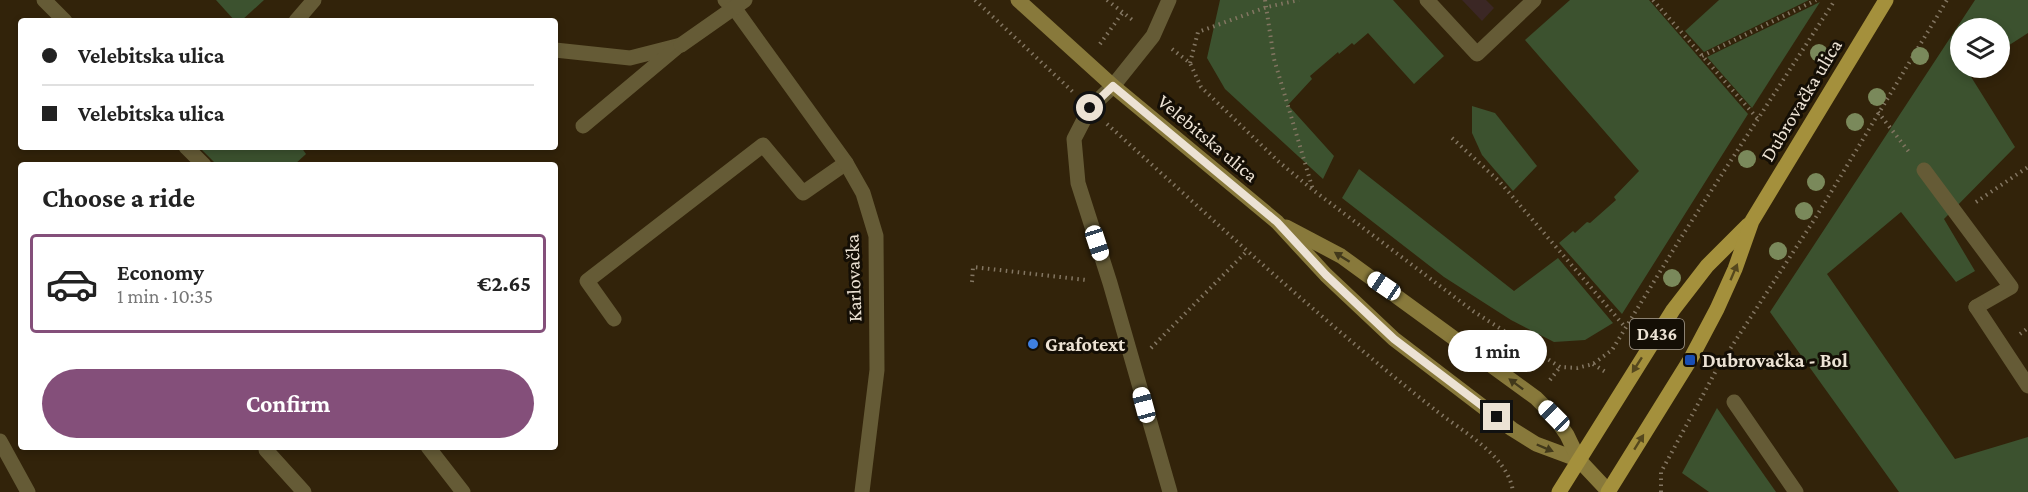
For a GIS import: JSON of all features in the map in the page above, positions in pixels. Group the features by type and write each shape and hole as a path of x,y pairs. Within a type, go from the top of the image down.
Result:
{"main road":[{"name":"Dubrovačka ulica","path":"1608,492 1690,360 1735,269 1752,221 1886,0"},
{"name":"Dubrovačka ulica","path":"1559,492 1673,309 1707,266 1752,221"}],"street":[{"path":"44,0 62,18"},
{"path":"299,18 314,0"},
{"name":"Velebitska ulica","path":"1018,0 1113,86 1277,222 1326,275 1394,339 1512,429 1536,444 1579,460"},
{"path":"1169,0 1154,36 1113,86 1090,108 1074,139 1077,183 1110,283 1170,492"},
{"path":"1427,0 1477,54 1534,0"},
{"path":"583,126 735,3"},
{"name":"Karlovačka","path":"735,3 846,163 863,193 876,236 877,370 862,492"},
{"path":"558,50 630,58 681,45"},
{"path":"614,319 588,282 763,145 803,193 846,163"},
{"path":"189,150 201,162"},
{"path":"1924,170 2011,287 1976,307 2028,386"},
{"name":"Velebitska ulica","path":"1277,222 1341,256 1536,398 1568,435 1579,460 1608,492"},
{"path":"1734,402 1796,492"},
{"path":"1,444 28,492"},
{"path":"266,450 304,492"},
{"path":"430,450 463,492"}],"path":[{"path":"975,0 1090,108 1351,344 1491,454 1512,479 1513,492"},
{"path":"1107,0 1190,63 1200,87 1278,162 1313,190 1473,311 1560,367 1577,368 1593,364 1612,350 1834,0"},
{"path":"1265,0 1274,59 1313,190"},
{"path":"1190,63 1198,32 1267,7 1299,0"},
{"path":"1653,0 1758,119"},
{"path":"1702,56 1815,0"},
{"path":"1661,492 1661,472 1717,369 1816,217 1947,0"},
{"path":"1878,112 1904,145"},
{"path":"1452,138 1499,182 1626,328"},
{"path":"1958,215 2028,167"},
{"path":"1134,366 1248,250"},
{"path":"972,282 973,267 1110,283"}],"shaded area":[{"path":"1462,0 1486,0 1494,8 1482,21"}],"green space":[{"path":"216,0 264,0 244,18 232,18"},
{"path":"1220,0 1393,0 1444,56 1414,84 1368,33 1354,45 1352,43 1339,54 1338,52 1310,76 1312,79 1288,105 1334,156 1323,179 1225,89 1207,58"},
{"path":"1570,0 1649,0 1748,114 1622,314 1559,243 1573,231 1575,233 1587,222 1590,223 1616,200 1614,197 1639,171 1525,40"},
{"path":"1719,0 1809,0 1704,52 1685,31"},
{"path":"1975,0 2028,0 2028,33 2010,45 2010,18 1963,18"},
{"path":"1820,2 1752,108 1707,57"},
{"path":"1950,38 1950,78 1972,78 2015,147 1944,219 1975,271 1956,282 1901,212 1827,274 1955,459 2028,437 2028,492 1899,492 1770,312"},
{"path":"1472,106 1495,113 1537,166 1513,191 1482,155 1472,133"},
{"path":"202,150 303,150 306,154 297,162 214,162"},
{"path":"1359,169 1514,291 1558,258 1613,323 1585,340 1554,342 1511,320 1444,277 1342,198"},
{"path":"1717,408 1776,492 1709,492 1682,473"}],"place":[{"name":"Grafotext","path":"1033,344"},
{"name":"Dubrovačka - Bol","path":"1690,360"}],"route":[{"path":"1090,108 1113,86 1277,222 1326,275 1394,339 1497,417"}]}
